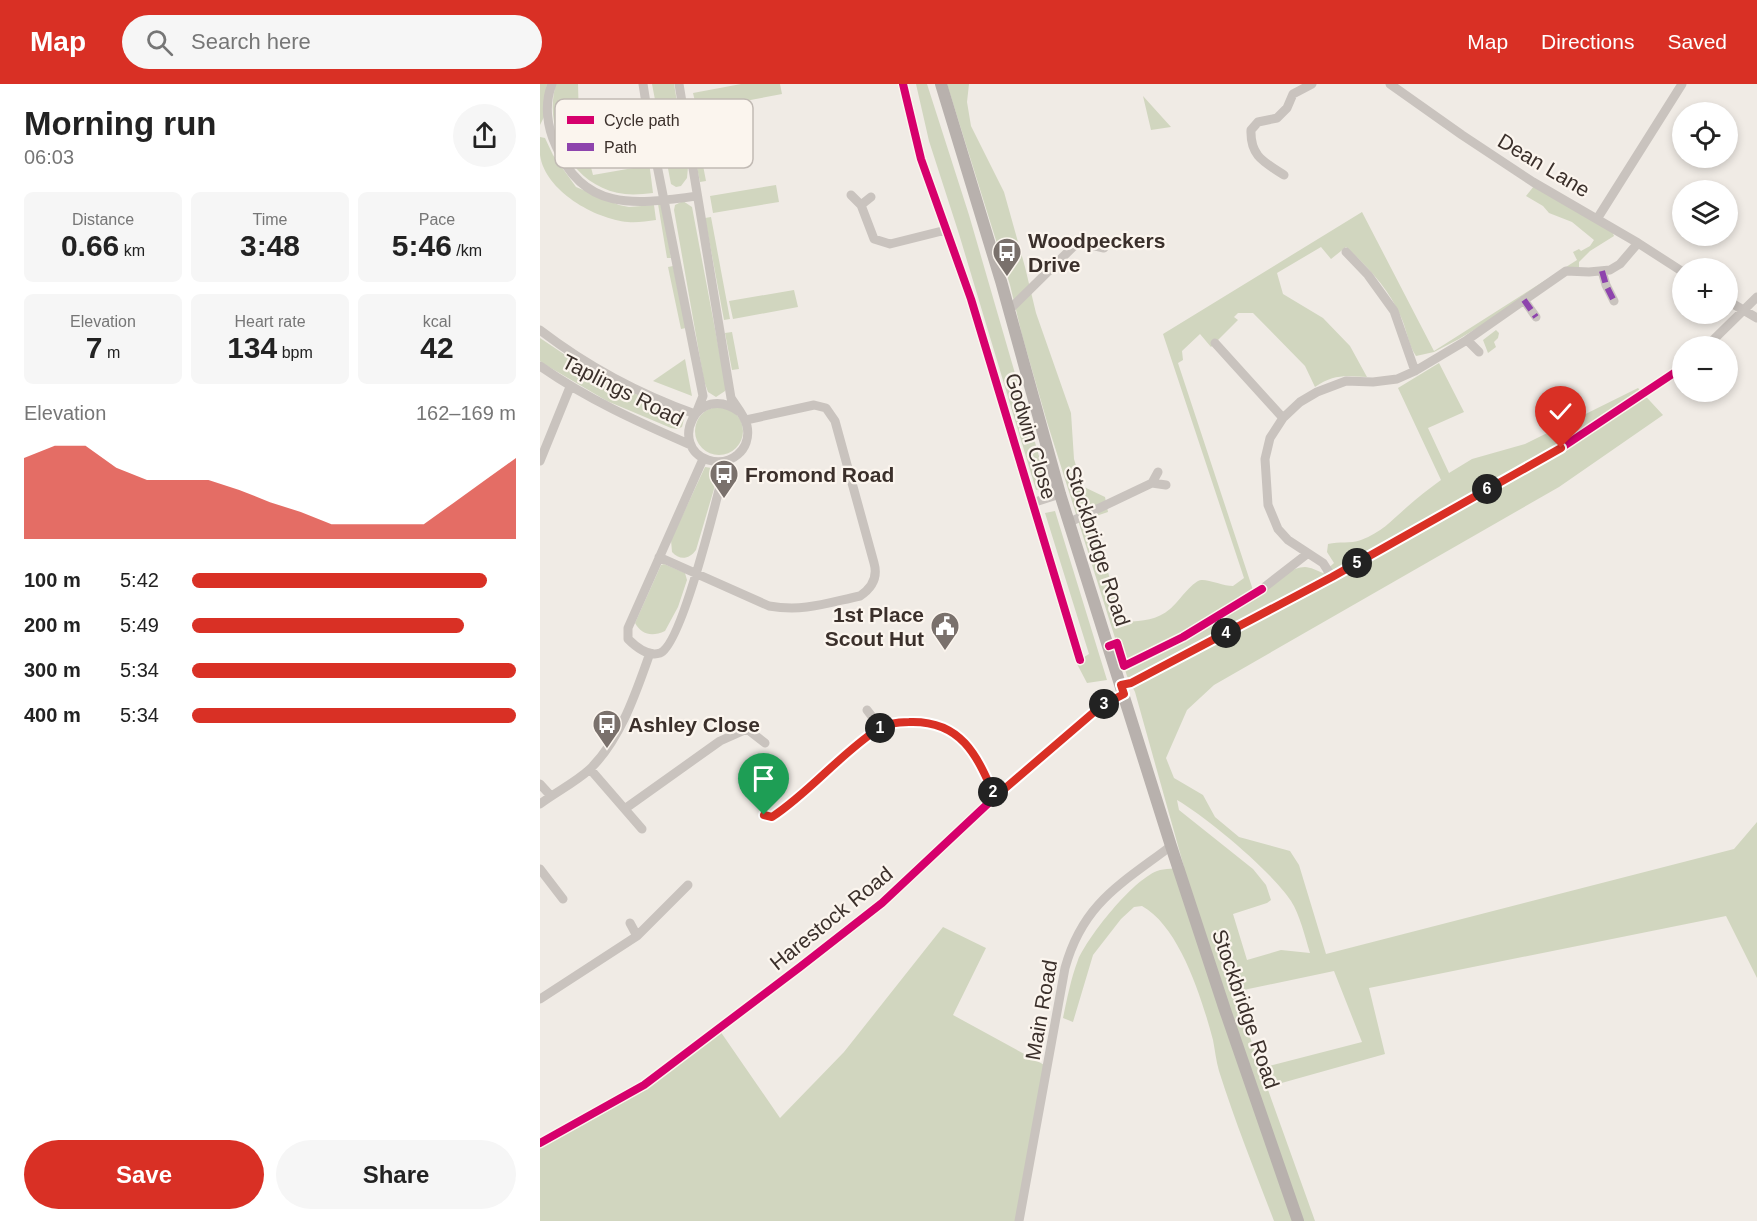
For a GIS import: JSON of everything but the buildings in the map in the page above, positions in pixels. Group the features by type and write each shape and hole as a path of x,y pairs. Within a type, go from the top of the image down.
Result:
{"main road":[{"name":"Stockbridge Road","path":"941,84 1009,310 1060,494 1171,846 1225,1010 1299,1221"}],"street":[{"path":"552,84 549,92 545,132 555,149"},
{"path":"643,84 646,99"},
{"path":"678,84 681,99"},
{"name":"Godwin Close","path":"903,84 921,159 971,299 1079,657 1087,646"},
{"path":"1284,175 1257,155 1251,141 1251,130 1258,122 1277,118 1287,108 1293,94 1312,84"},
{"name":"Dean Lane","path":"1390,84 1524,176 1672,265"},
{"path":"1598,219 1682,84"},
{"path":"566,168 581,184 609,199 632,203 697,196"},
{"path":"657,168 703,396 690,424 688,435 695,452 703,459 716,463 735,458 743,450 748,439 743,416 731,398 692,168"},
{"path":"851,195 861,205 874,239 882,243 890,244 946,230"},
{"path":"861,205 872,197"},
{"path":"1009,310 1078,242 1104,248"},
{"path":"1332,577 1323,563 1315,556 1307,554 1278,530 1268,505 1265,459 1270,438 1283,418 1300,402 1317,392 1346,381 1373,382 1397,379 1415,371 1467,340 1566,271 1610,270 1620,264 1638,243"},
{"path":"1346,252 1368,275 1394,311 1415,371"},
{"path":"1602,271 1614,301"},
{"path":"1717,336 1757,297"},
{"path":"1524,300 1536,317"},
{"path":"1738,307 1757,318"},
{"name":"Taplings Road","path":"540,330 569,352 620,382 696,413"},
{"path":"1467,340 1479,352"},
{"path":"1215,343 1283,418"},
{"name":"Taplings Road","path":"540,366 570,387 637,422 691,445"},
{"name":"Harestock Road","path":"540,1143 644,1085 800,968 882,903 995,797 1131,683 1332,577 1561,448 1672,374"},
{"path":"540,460 570,387"},
{"path":"696,413 706,405 722,403 732,406 743,416"},
{"path":"659,557 769,606 803,609 860,596 867,591 875,576 874,563 835,421 825,408 814,405 743,416"},
{"path":"703,459 628,628 628,639 636,647 650,653 660,653 670,643 696,575 726,462"},
{"path":"1152,483 1158,472"},
{"path":"1070,522 1152,483 1166,485"},
{"name":"Godwin Close","path":"1032,502 1060,494"},
{"path":"1262,590 1307,554"},
{"path":"540,804 590,769 630,708 650,653"},
{"path":"867,710 880,727"},
{"path":"764,815 772,817 794,802 836,762 880,727 895,723 924,722 948,728 970,747 983,768 995,797"},
{"path":"626,808 720,741 747,729 765,744"},
{"path":"590,769 642,829"},
{"path":"540,784 551,796"},
{"name":"Main Road","path":"1019,1221 1065,968 1072,945 1080,928 1103,898 1171,846"},
{"path":"540,869 563,899"},
{"path":"540,999 637,936 688,885"},
{"path":"630,923 637,936"},
{"path":"577,962 584,972"}],"green space":[{"path":"540,84 547,84 544,117 540,125"},
{"path":"556,84 578,84 578,99 555,99 555,124 553,102"},
{"path":"652,84 674,84 677,99 655,99"},
{"path":"741,84 780,84 782,94 753,99 694,99 693,93"},
{"path":"916,84 927,84 969,215 1048,487 1036,490 929,141"},
{"path":"947,84 969,84 967,102 971,126 1004,192 1036,313 1071,413 1074,459 1082,486 1105,497 1108,512 1093,517 1111,583 1124,620 1126,622 1138,621 1155,618 1165,613 1189,588 1201,580 1233,586 1244,578 1163,334 1362,212 1434,351 1577,260 1573,252 1590,246 1594,240 1572,222 1549,213 1543,206 1526,196 1534,186 1612,231 1614,236 1590,251 1579,262 1579,268 1459,339 1434,352 1416,356 1401,317 1390,297 1370,271 1346,247 1331,259 1321,247 1277,273 1283,294 1323,318 1350,346 1367,377 1340,377 1315,387 1305,366 1253,313 1238,313 1234,317 1238,320 1211,347 1200,334 1182,351 1183,360 1178,363 1253,590 1298,568 1307,567 1323,573 1334,563 1327,552 1328,544 1357,541 1368,537 1386,526 1441,480 1398,388 1439,363 1464,412 1428,428 1449,473 1472,459 1525,444 1638,388 1663,415 1559,487 1214,685 1187,710 1166,758 1174,778 1203,795 1215,817 1239,837 1290,851 1299,865 1326,954 1734,849 1757,822 1757,978 1726,916 1369,988 1385,1054 1267,1087 1315,1221 1274,1221 1225,1090 1196,985 1178,947 1156,916 1142,906 1134,907 1121,919 1093,955 1073,1022 1063,1018 1078,960 1101,923 1124,897 1147,877 1160,870 1184,867 1135,692 1127,676 1047,422 1010,285","holes":["1177,800 1238,846 1282,889 1297,913 1310,953 1281,950 1247,960 1233,914 1271,900 1266,885 1253,869 1179,810","1334,971 1362,1042 1261,1068 1234,992"]},
{"path":"1143,96 1171,127 1151,130"},
{"path":"540,137 545,138 555,158 555,168 562,168 576,187 619,205 629,207 654,205 656,220 631,222 615,220 587,209 561,191 551,180 540,155"},
{"path":"591,168 593,175 633,168 650,168 653,193 628,194 607,190 591,181 577,169"},
{"path":"668,168 688,168 687,178 681,186 676,187 671,184"},
{"path":"697,168 704,168 706,181 700,182"},
{"path":"776,185 779,202 713,213 710,196"},
{"path":"683,201 692,207 725,382 725,391 716,397 708,392 704,381 674,210 675,205"},
{"path":"662,203 671,258 667,258 658,204"},
{"path":"711,217 730,319 724,320 705,218"},
{"path":"673,266 686,328 681,329 668,267"},
{"path":"794,290 798,307 733,319 729,301"},
{"path":"1496,330 1499,333 1494,342 1496,347 1488,353 1483,340"},
{"path":"732,332 739,369 732,370 725,333"},
{"path":"540,338 601,379 681,414 684,419 682,427 671,428 607,401 544,364 540,361"},
{"path":"685,359 692,396 653,381"},
{"path":"719,407 736,414 743,431 736,448 719,455 702,448 695,431 702,414"},
{"path":"705,467 719,472 696,550 690,556 681,558 672,552 671,540"},
{"path":"1055,511 1107,680 1087,683 1076,662 1089,654 1045,513"},
{"path":"664,564 685,573 687,580 678,607 665,631 648,634 635,623 661,565"},
{"path":"943,927 986,948 953,1015 1048,1067 1019,1221 540,1221 540,1143 644,1085 718,1028 780,1118 844,1052"}],"marked path":[{"path":"1602,271 1614,301"},
{"path":"1524,300 1536,317"}],"cycle path":[{"path":"903,84 921,159 971,299 1080,660"},
{"path":"1121,685 1131,683 1332,577 1561,448 1672,374"},
{"path":"1109,646 1117,643 1124,666 1183,637 1262,589"},
{"path":"540,1143 644,1085 800,967 882,903 995,797 1101,706 1124,694"}],"place":[{"name":"Woodpeckers Drive","path":"1007,278"},
{"name":"Fromond Road","path":"724,500"},
{"name":"1st Place Scout Hut","path":"945,652"},
{"name":"Ashley Close","path":"607,750"}],"route":[{"path":"764,815 772,817 794,802 836,762 880,727 895,723 924,722 948,728 970,747 983,768 995,797 1101,706 1124,694 1121,685 1131,683 1332,577 1561,448"}]}
